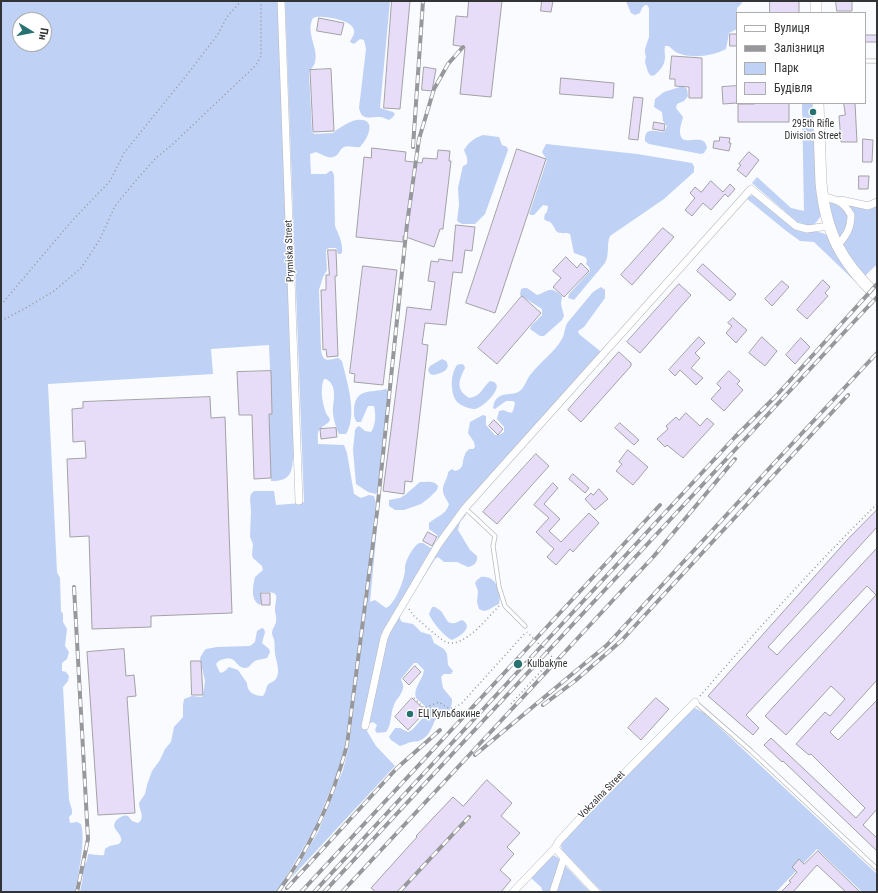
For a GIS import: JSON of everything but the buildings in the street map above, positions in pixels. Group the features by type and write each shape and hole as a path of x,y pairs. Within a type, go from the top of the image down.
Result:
{"street":[{"name":"Prymiska Street","path":"281,1 299,500"},
{"path":"816,1 816,12"},
{"path":"818,104 822,196 829,226 837,246 850,266 874,293"},
{"path":"365,726 384,638 403,602 438,545 466,508 751,188 796,226 807,229 829,226"},
{"path":"822,196 868,206 877,202"},
{"path":"835,199 846,206 851,215 849,230 837,246"},
{"name":"Vokzalna Street","path":"513,892 555,848 559,841 587,811 695,702"},
{"path":"555,848 596,892"},
{"path":"553,892 564,858"}],"lane":[{"path":"866,61 877,61"},
{"path":"466,508 495,536 493,546 499,587 503,601 505,606 525,626"},
{"path":"695,702 751,751 877,869"}],"path":[{"path":"1,305 70,223 110,181 124,153 190,71 218,34 227,17 240,1"},
{"path":"1,321 54,291 81,268 99,241 115,206 142,173 156,158 173,144 256,65 261,56 261,1"},
{"path":"695,702 828,552 877,504"},
{"path":"403,602 413,615 445,642 455,644 468,637 503,601"},
{"path":"414,698 424,708 438,702 448,709 454,709 462,703 529,630 525,626"},
{"path":"511,704 553,658 544,650 543,645 540,645 526,632"}],"green space":[{"path":"1,1 280,1 290,356 296,445 296,452 291,471 285,478 271,481 269,414 272,414 269,345 211,349 213,374 48,384 57,572 60,578 61,611 63,614 63,622 67,629 65,646 69,652 67,659 62,663 62,671 66,672 69,676 68,681 63,687 69,800 72,810 72,814 69,817 70,823 77,822 81,824 83,838 80,868 75,892 1,892"},
{"path":"285,1 390,1 380,108 395,114 389,120 381,117 364,117 360,112 359,108 366,49 364,40 360,39 354,44 350,42 354,33 352,27 343,21 331,18 313,18 310,29 316,57 309,73 312,132 314,134 333,133 352,121 357,120 367,122 369,126 366,139 360,147 344,147 334,157 316,152 310,154 311,174 326,174 332,171 334,175 335,226 342,246 342,253 340,254 338,254 336,248 329,248 326,250 327,270 319,290 321,350 323,357 326,360 338,358 342,361 349,388 351,408 351,418 346,434 339,434 333,414 333,388 330,382 324,379 322,386 322,399 325,411 330,419 329,422 319,431 318,444 344,445 347,453 354,494 361,498 369,495 374,496 376,503 366,589 364,594 365,599 345,745 339,769 314,830 277,892 80,892 83,877 83,866 87,861 88,854 104,855 107,847 119,844 121,841 120,835 114,826 116,821 124,816 128,816 132,821 138,823 142,819 139,803 145,794 152,771 171,742 174,727 183,717 184,699 192,696 203,696 205,681 200,658 204,651 206,649 217,647 250,646 255,642 257,631 262,628 265,632 262,643 269,649 270,652 267,658 255,661 245,668 240,666 234,660 228,658 220,660 216,664 221,673 229,667 238,670 247,683 248,689 254,694 260,696 263,696 267,686 274,681 278,675 272,634 276,623 276,595 262,592 260,605 253,596 255,577 263,570 262,566 253,558 252,555 253,544 250,537 250,498 254,491 274,491 276,505 304,502"},
{"path":"626,1 741,1 742,3 737,8 736,30 729,33 726,49 709,55 690,56 684,55 668,46 665,46 665,60 663,65 655,75 651,76 645,62 645,49 649,37 649,8 645,5 640,13 635,15 631,13"},
{"path":"683,86 687,89 688,96 684,101 677,104 676,108 683,117 680,128 681,136 683,139 701,140 705,143 707,148 704,153 701,154 649,144 645,141 646,134 648,132 664,132 667,126 663,121 662,112 654,107 655,99 664,92"},
{"path":"802,104 815,104 821,216 814,225 808,226 798,223 752,183 757,177 791,208 804,211"},
{"path":"483,135 499,137 502,145 507,147 508,150 485,214 475,224 462,224 457,221 459,205 458,188 463,166 467,164 467,158 464,150 477,137"},
{"path":"546,144 637,154 692,163 694,166 694,172 664,199 610,236 605,263 574,300 568,298 569,294 590,271 586,264 587,260 585,257 574,253 570,234 557,232 550,222 544,219 548,206 543,205 534,215 529,214 547,160 542,152"},
{"path":"753,195 757,196 794,228 802,231 819,232 827,235 865,291 814,242 800,241 746,198"},
{"path":"832,201 877,204 877,267 875,266 865,276 845,253 837,235 829,205"},
{"path":"601,287 605,290 605,298 584,327 578,331 579,334 600,351 600,354 465,512 466,515 460,522 458,530 470,550 477,556 476,562 474,565 468,567 457,562 444,562 438,557 435,559 400,615 402,622 413,624 421,632 431,635 434,643 444,649 447,654 448,665 453,671 451,674 444,674 441,677 443,688 452,699 450,710 435,720 429,732 422,740 409,742 400,746 391,740 389,737 395,728 400,728 408,732 412,730 428,712 428,709 416,698 415,694 424,670 417,663 414,663 401,679 403,686 402,690 394,705 386,732 377,733 375,730 377,725 373,722 368,724 367,731 376,746 395,766 291,878 318,832 343,770 349,746 379,506 370,602 375,600 386,608 395,599 400,589 408,557 412,550 419,543 423,543 431,548 438,539 437,535 429,529 429,523 448,508 449,504 444,496 443,486 448,472 452,469 455,471 461,468 466,452 475,447 474,442 468,433 470,422 483,415 486,416 486,425 495,435 499,435 504,432 504,427 497,419 499,411 503,410 511,413 515,403 513,401 506,401 495,409 493,408 495,402 498,398 505,394 518,392 521,390 539,365 559,344 568,322 593,292"},
{"path":"527,288 537,295 552,290 562,296 561,304 564,316 562,320 544,336 540,336 530,329 542,315 542,309 520,295 521,289"},
{"path":"442,359 446,361 448,367 447,369 434,375 430,374 428,370 430,366"},
{"path":"457,365 464,365 465,368 460,380 460,388 469,398 479,394 490,381 495,383 497,386 493,395 479,408 472,409 463,406 455,400 452,383 453,375"},
{"path":"386,389 389,392 389,397 379,490 376,494 368,492 356,484 353,450 355,430 357,427 359,426 365,431 371,432 373,429 375,419 374,406 368,406 361,422 357,422 355,420 354,410 357,398 360,395"},
{"path":"420,482 434,483 438,486 437,490 421,504 404,510 395,510 389,506 389,500 400,498"},
{"path":"481,577 491,579 497,585 500,594 499,604 489,610 484,611 479,609 477,602 478,591 475,583"},
{"path":"432,607 435,607 441,611 450,623 462,620 466,623 467,626 464,632 452,640 446,636 439,629 429,614"},
{"path":"695,708 704,713 877,874 877,892 862,892 817,849 776,892 602,892 562,850 561,846 563,841 588,812 691,710"},
{"path":"552,855 557,857 590,892 543,892 541,887 531,878"}],"railway":[{"path":"413,147 423,1"},
{"path":"278,892 301,858 320,822 335,784 347,745 377,512 407,224 419,139 434,89 448,64 463,47"},
{"path":"314,892 735,437 776,396 877,284"},
{"path":"324,892 877,297"},
{"path":"475,755 607,645 877,353"},
{"path":"543,705 575,681 621,641 848,395"},
{"path":"342,892 654,556 735,459"},
{"path":"301,892 660,505"},
{"path":"74,587 88,839 77,892"},
{"path":"287,888 397,768 440,730"},
{"path":"399,892 469,817"}],"place":[{"name":"295th Rifle Division Street","path":"813,112"},
{"name":"Kulbakyne","path":"518,664"},
{"name":"ЕЦ Кульбакине","path":"410,714"}]}
